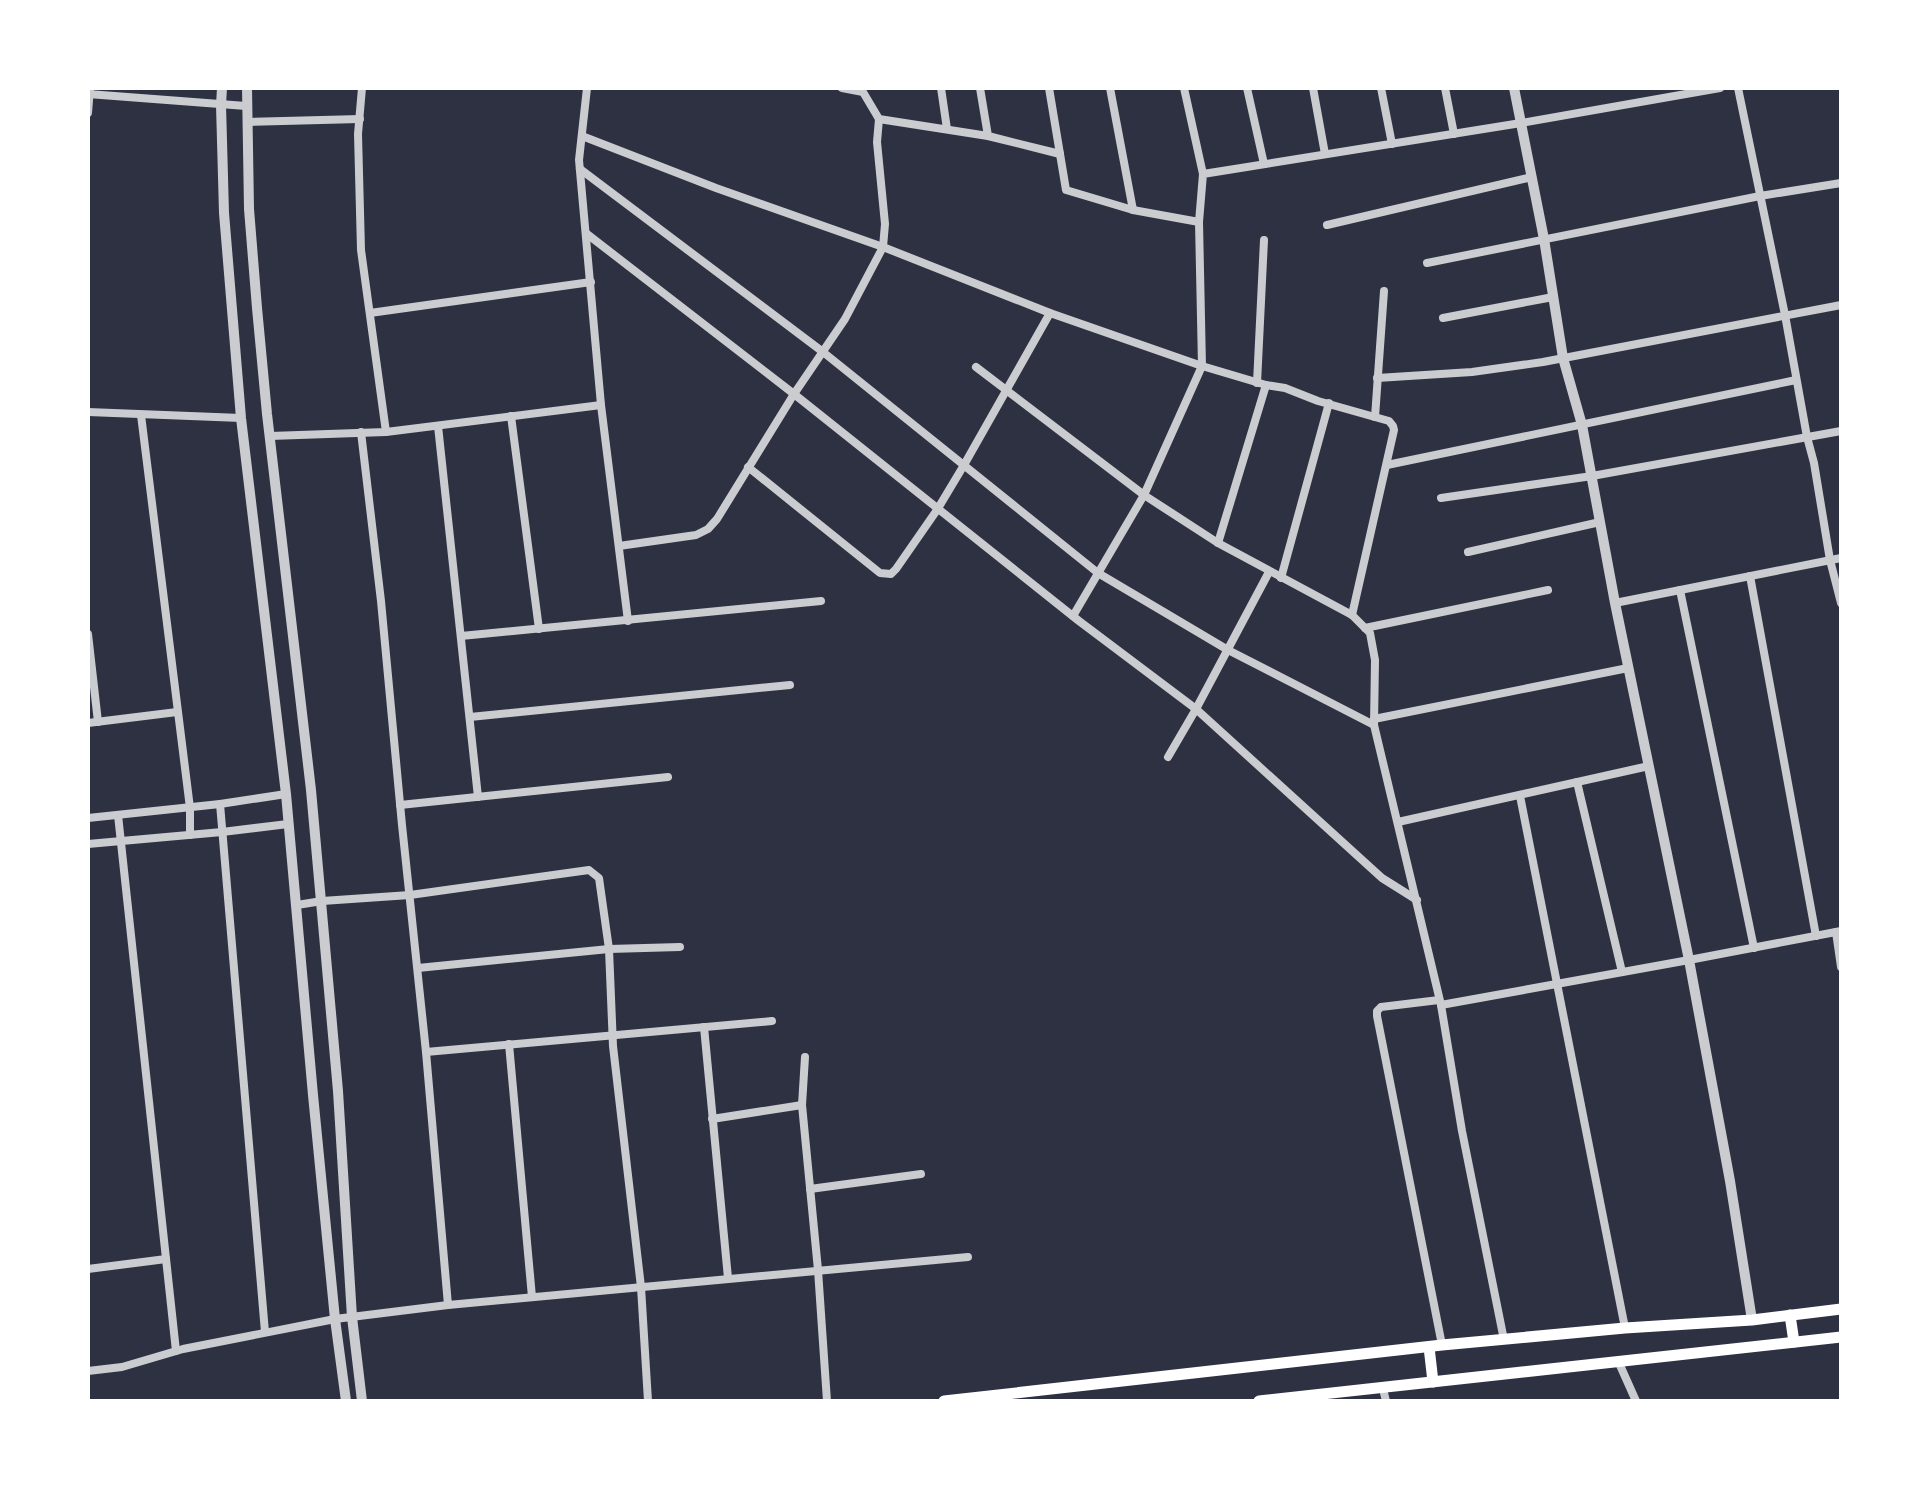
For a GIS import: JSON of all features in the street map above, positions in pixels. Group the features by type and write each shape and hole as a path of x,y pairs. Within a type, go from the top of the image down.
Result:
{"main road":[{"path":"944,1401 1442,1345 1752,1320 1841,1309"},
{"path":"1790,1315 1794,1342"},
{"path":"1259,1401 1384,1395 1433,1382 1841,1337"},
{"path":"1429,1347 1433,1382"}],"street":[{"path":"222,88 224,213 241,418 286,794 335,1319 346,1401"},
{"path":"247,88 249,209 264,384 322,901 352,1317 362,1401"},
{"path":"362,88 358,134 361,250 386,432"},
{"path":"587,88 580,169 601,405 628,621"},
{"path":"619,546 696,535 708,529 717,519 794,394 845,319 883,247 885,224 877,142 879,119 862,90 842,88"},
{"path":"941,88 947,129"},
{"path":"980,88 988,136"},
{"path":"1049,88 1066,190 1133,210 1199,222"},
{"path":"1110,88 1133,210"},
{"path":"1073,616 1144,495 1202,366 1199,222 1203,174 1184,88"},
{"path":"1247,88 1264,164"},
{"path":"1313,88 1325,154"},
{"path":"1381,88 1392,144"},
{"path":"1445,88 1454,134"},
{"path":"1514,88 1544,239 1563,358 1582,425 1615,603 1689,960 1752,1320"},
{"path":"1203,174 1720,88"},
{"path":"1738,88 1841,603"},
{"path":"88,113 89,92 246,106"},
{"path":"247,122 360,119"},
{"path":"879,119 988,136 1060,154"},
{"path":"582,136 716,188 883,247 1050,313 1202,366 1389,421 1393,426 1387,465 1352,615"},
{"path":"580,169 823,352 1098,573 1228,650 1374,722 1628,668"},
{"path":"1327,225 1532,177"},
{"path":"1427,263 1760,196 1841,183"},
{"path":"587,234 1196,709 1382,878 1417,900"},
{"path":"1218,543 1261,384 1264,240"},
{"path":"370,313 591,282"},
{"path":"1375,417 1384,291"},
{"path":"1443,318 1553,297"},
{"path":"1377,378 1472,372 1563,358 1841,305"},
{"path":"748,467 880,573 891,574 937,510 1050,313"},
{"path":"976,367 1144,495 1218,543 1352,615 1370,633 1375,660 1374,722 1440,1002 1504,1340"},
{"path":"1387,465 1796,380"},
{"path":"1281,578 1329,403"},
{"path":"270,436 386,432 601,405"},
{"path":"88,412 241,418"},
{"path":"141,415 190,808 190,835"},
{"path":"511,416 539,629"},
{"path":"438,426 478,797"},
{"path":"1441,498 1592,476 1841,431"},
{"path":"361,432 418,968 448,1305"},
{"path":"1468,552 1600,522"},
{"path":"1615,603 1841,558"},
{"path":"1168,757 1269,572"},
{"path":"1750,576 1816,936"},
{"path":"1365,628 1548,590"},
{"path":"1680,590 1754,948"},
{"path":"461,636 821,601"},
{"path":"88,634 93,722 177,712"},
{"path":"470,717 790,685"},
{"path":"1398,822 1649,766"},
{"path":"400,805 668,777"},
{"path":"1577,782 1622,972"},
{"path":"88,818 286,794"},
{"path":"1520,796 1625,1328"},
{"path":"220,804 265,1332"},
{"path":"118,815 176,1351"},
{"path":"88,844 288,824"},
{"path":"297,905 410,895 589,870 599,878 609,949 613,1034 641,1287 648,1401"},
{"path":"1442,1345 1377,1016 1381,1007 1440,1002 1558,984 1838,931 1841,967"},
{"path":"418,968 609,949 680,947"},
{"path":"426,1052 772,1021"},
{"path":"704,1027 728,1278"},
{"path":"509,1044 532,1297"},
{"path":"805,1057 802,1105 827,1401"},
{"path":"712,1119 802,1105"},
{"path":"810,1189 921,1174"},
{"path":"88,1371 122,1367 176,1351 335,1319 448,1305 968,1257"},
{"path":"88,1269 166,1259"},
{"path":"1619,1363 1636,1401"}]}
